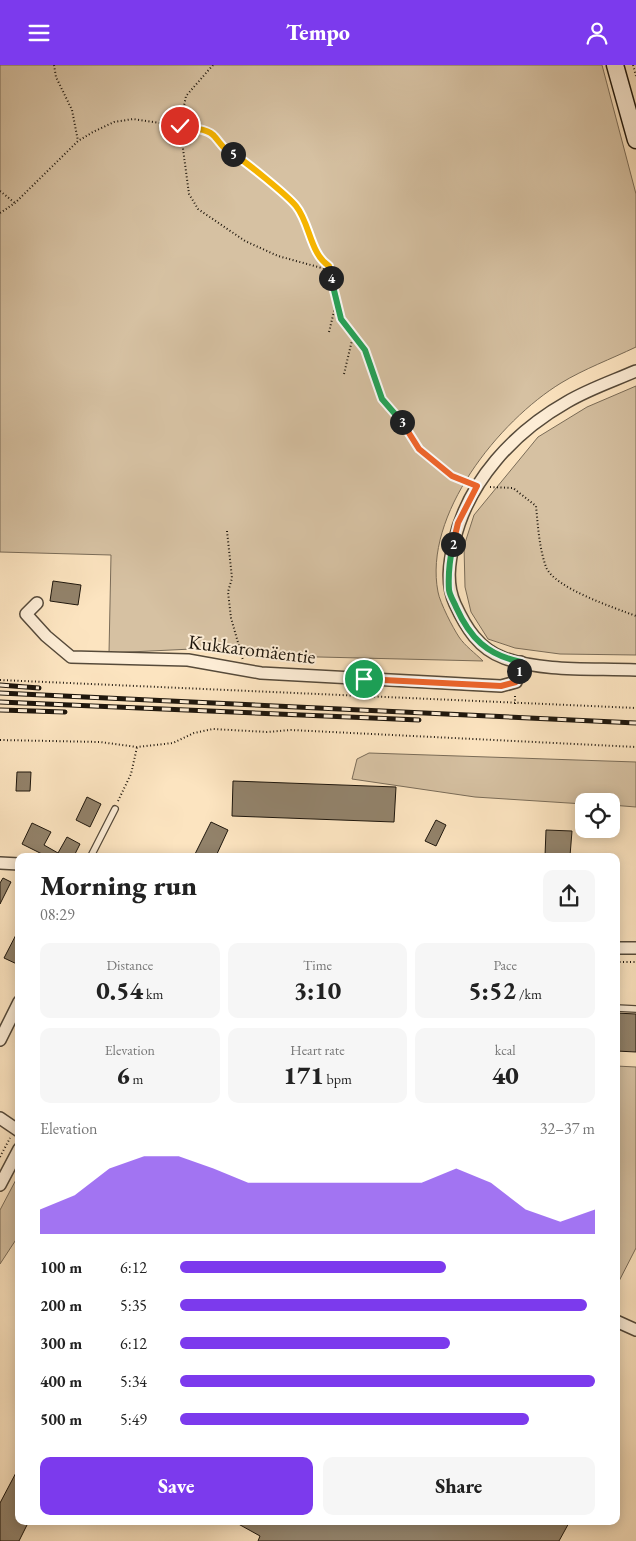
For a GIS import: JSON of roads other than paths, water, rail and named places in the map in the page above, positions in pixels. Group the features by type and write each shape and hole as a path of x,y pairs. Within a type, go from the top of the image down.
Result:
{"main road":[{"path":"615,65 636,140"}],"street":[{"path":"636,371 568,401 528,428 498,457 477,486 458,523 450,558 449,591 466,628 482,646 504,658 551,667 636,670"},
{"name":"Kukkaromäentie","path":"37,603 26,614 46,637 71,657 188,660 248,671 501,686 516,682 521,662"},
{"path":"0,863 15,864"},
{"path":"620,948 636,948"},
{"path":"0,1040 15,1010"},
{"path":"0,1118 15,1128"},
{"path":"0,1185 15,1157"},
{"path":"620,1323 636,1330"}],"lane":[{"path":"93,853 115,809"},
{"path":"620,1008 636,1009"}],"railway":[{"path":"0,685 39,688"},
{"path":"0,693 636,723"},
{"path":"0,702 419,720"},
{"path":"0,710 65,712"}]}
